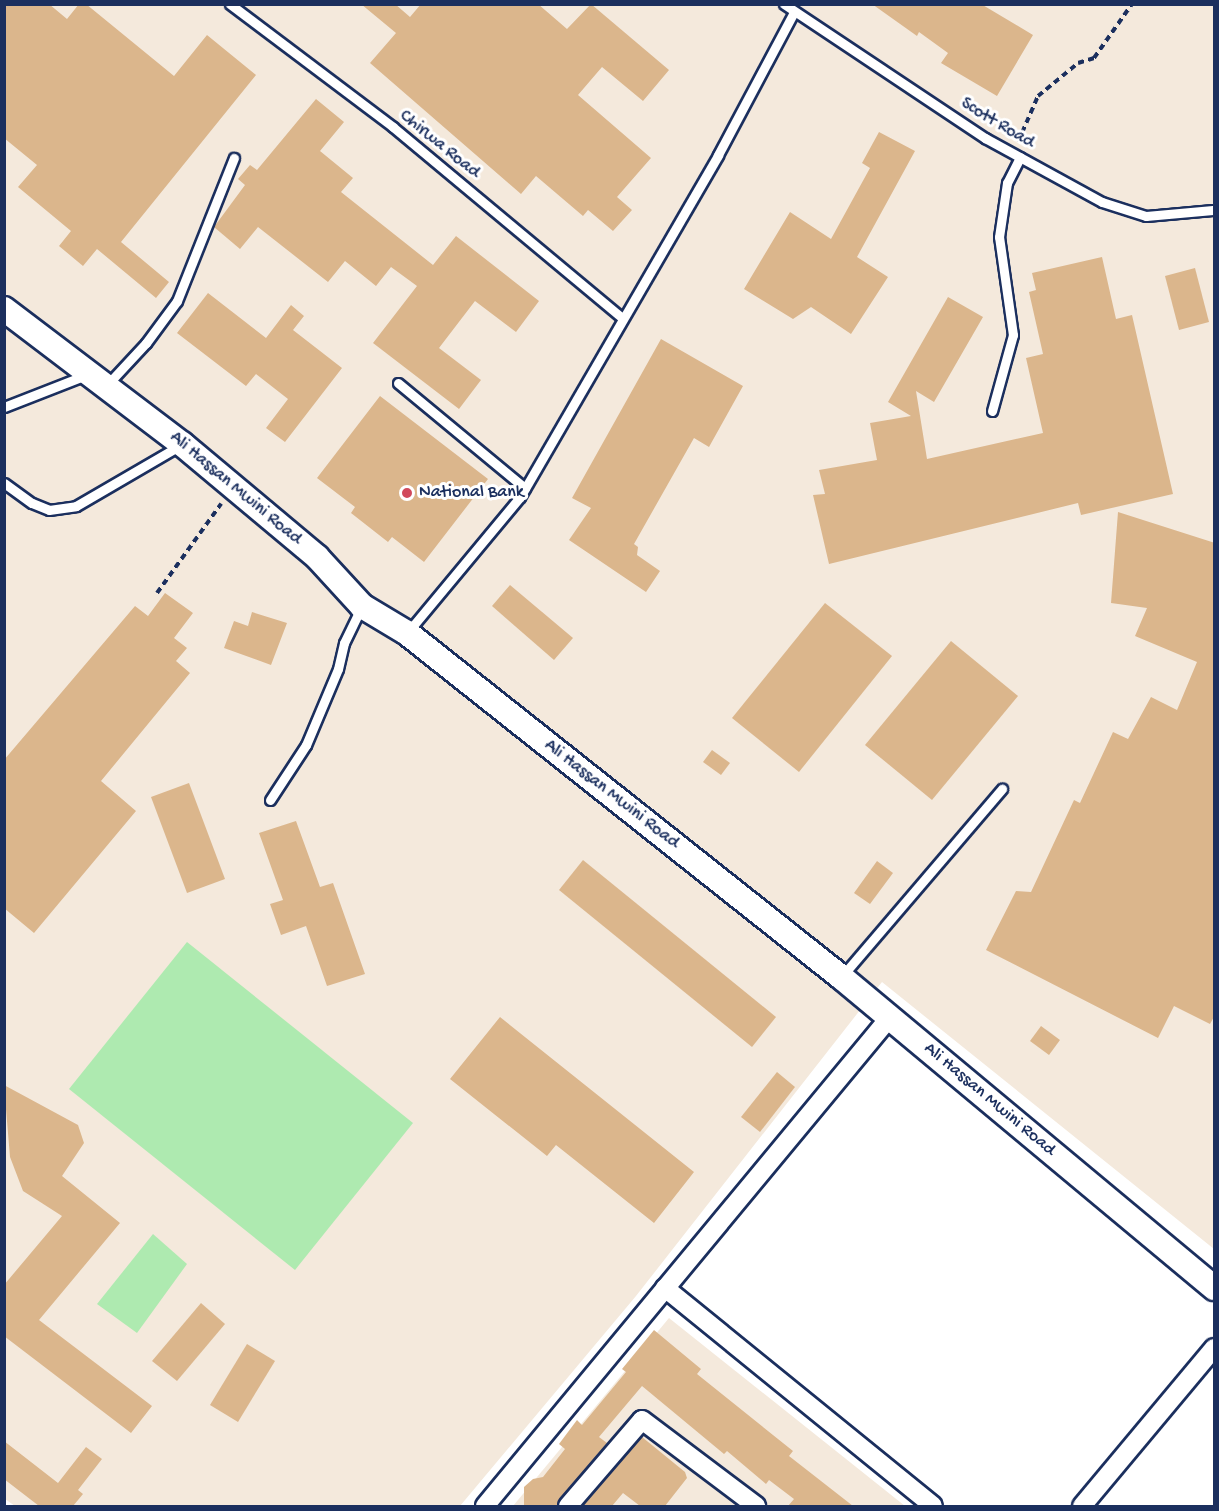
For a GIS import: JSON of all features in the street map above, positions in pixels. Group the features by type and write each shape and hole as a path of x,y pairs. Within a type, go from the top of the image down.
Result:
{"main road":[{"name":"Ali Hassan Mwini Road","path":"4,309 182,444 232,489 317,557 362,606 407,633 841,977 1215,1287"}],"street":[{"path":"485,1506 890,1017"},
{"path":"665,1288 933,1506"},
{"path":"1082,1506 1215,1348"},
{"path":"568,1506 642,1420 756,1506"}],"lane":[{"name":"Chirwa Road","path":"230,4 393,127 622,318"},
{"name":"Scott Road","path":"784,4 793,14 1016,155 1102,202 1146,216 1213,210"},
{"path":"407,633 525,488 718,155 793,14"},
{"path":"992,411 1013,335 999,237 1007,183 1016,155"},
{"path":"4,407 98,380 146,343 177,301 234,158"},
{"path":"398,384 525,488"},
{"path":"4,483 32,503 49,510 76,506 182,444"},
{"path":"270,800 306,745 338,669 344,643 362,606"},
{"path":"841,977 1002,789"}],"path":[{"path":"1016,155 1038,96 1078,63 1094,58 1132,4"},
{"path":"157,593 232,489"}],"shaded area":[{"path":"4,5 1214,5 1214,1249 882,982 636,1296 460,1506 15,1506 5,1499"},
{"path":"669,1318 905,1506 513,1506"}],"green space":[{"path":"187,942 413,1123 295,1270 69,1089"},
{"path":"153,1234 187,1264 137,1333 97,1304"}],"building":[{"path":"4,4 49,4 67,19 79,4 86,4 174,76 207,35 256,75 121,242 169,282 156,298 97,249 83,266 59,246 71,231 18,187 37,165 4,138"},
{"path":"361,4 395,4 410,17 421,4 538,4 567,29 591,4 669,70 643,101 602,67 578,95 651,158 617,197 632,210 613,231 588,210 583,216 536,176 521,194 370,63 396,33"},
{"path":"872,4 981,4 1033,35 997,96 941,63 948,53 919,32 917,36"},
{"path":"316,99 344,122 320,151 353,178 341,192 433,265 456,236 539,301 516,332 475,301 439,348 481,380 459,409 373,343 417,286 391,267 376,286 345,261 328,282 258,227 240,249 214,227 245,185 238,179 250,165 257,170"},
{"path":"879,132 915,151 857,257 888,277 851,334 811,307 793,319 744,289 790,212 831,239 870,168 862,163"},
{"path":"1102,257 1116,319 1132,315 1173,494 1081,515 1078,503 829,564 813,495 825,494 819,470 877,460 870,423 911,416 888,402 948,297 983,317 934,402 916,391 927,459 1043,433 1026,358 1043,354 1029,292 1036,290 1032,273"},
{"path":"1195,268 1209,322 1179,330 1165,276"},
{"path":"208,293 266,338 291,305 304,316 293,330 342,368 285,442 266,428 288,399 256,374 246,386 177,333"},
{"path":"661,339 743,386 709,447 694,438 634,544 638,547 637,555 660,571 646,592 569,540 591,508 572,498"},
{"name":"National Bank","path":"380,396 488,479 424,562 392,537 388,542 351,513 355,507 317,478"},
{"path":"1118,512 1215,543 1215,1015 1210,1024 1174,1006 1158,1038 986,950 1016,891 1031,892 1074,800 1080,803 1113,732 1128,739 1151,697 1177,710 1197,662 1135,636 1147,608 1111,603"},
{"path":"510,585 573,638 554,660 492,606"},
{"path":"165,593 193,613 174,638 187,648 176,661 190,673 101,781 136,811 34,933 4,908 4,760 135,606 148,616"},
{"path":"825,603 892,656 799,772 732,718"},
{"path":"252,612 287,623 271,665 224,648 234,621 248,626"},
{"path":"951,641 1018,696 932,800 865,745"},
{"path":"712,750 730,763 721,775 703,762"},
{"path":"189,783 225,879 187,893 151,797"},
{"path":"296,821 320,887 333,883 365,974 327,986 306,926 281,935 270,904 283,900 259,833"},
{"path":"583,860 776,1017 752,1047 559,890"},
{"path":"877,861 893,873 870,904 854,893"},
{"path":"500,1017 694,1172 654,1223 556,1145 547,1156 450,1079"},
{"path":"1041,1026 1060,1040 1049,1055 1030,1041"},
{"path":"777,1072 795,1087 760,1132 741,1117"},
{"path":"4,1085 78,1125 84,1143 62,1176 120,1223 39,1320 152,1406 131,1433 4,1336 4,1285 62,1216 23,1191 10,1157"},
{"path":"201,1303 225,1324 177,1381 152,1361"},
{"path":"654,1330 701,1369 697,1374 793,1451 789,1456 853,1506 788,1506 794,1499 769,1480 766,1484 727,1451 724,1454 642,1386 599,1437 607,1443 557,1506 524,1506 524,1487 533,1479 543,1477 565,1449 559,1444 577,1420 582,1425 626,1372 622,1369"},
{"path":"247,1344 275,1361 238,1422 210,1405"},
{"path":"642,1437 685,1472 687,1478 665,1506 640,1506 623,1493 612,1506 582,1506"},
{"path":"4,1441 58,1483 86,1447 102,1459 78,1490 83,1494 73,1506 39,1506 4,1479"}],"place":[{"name":"National Bank","path":"407,493"}]}
